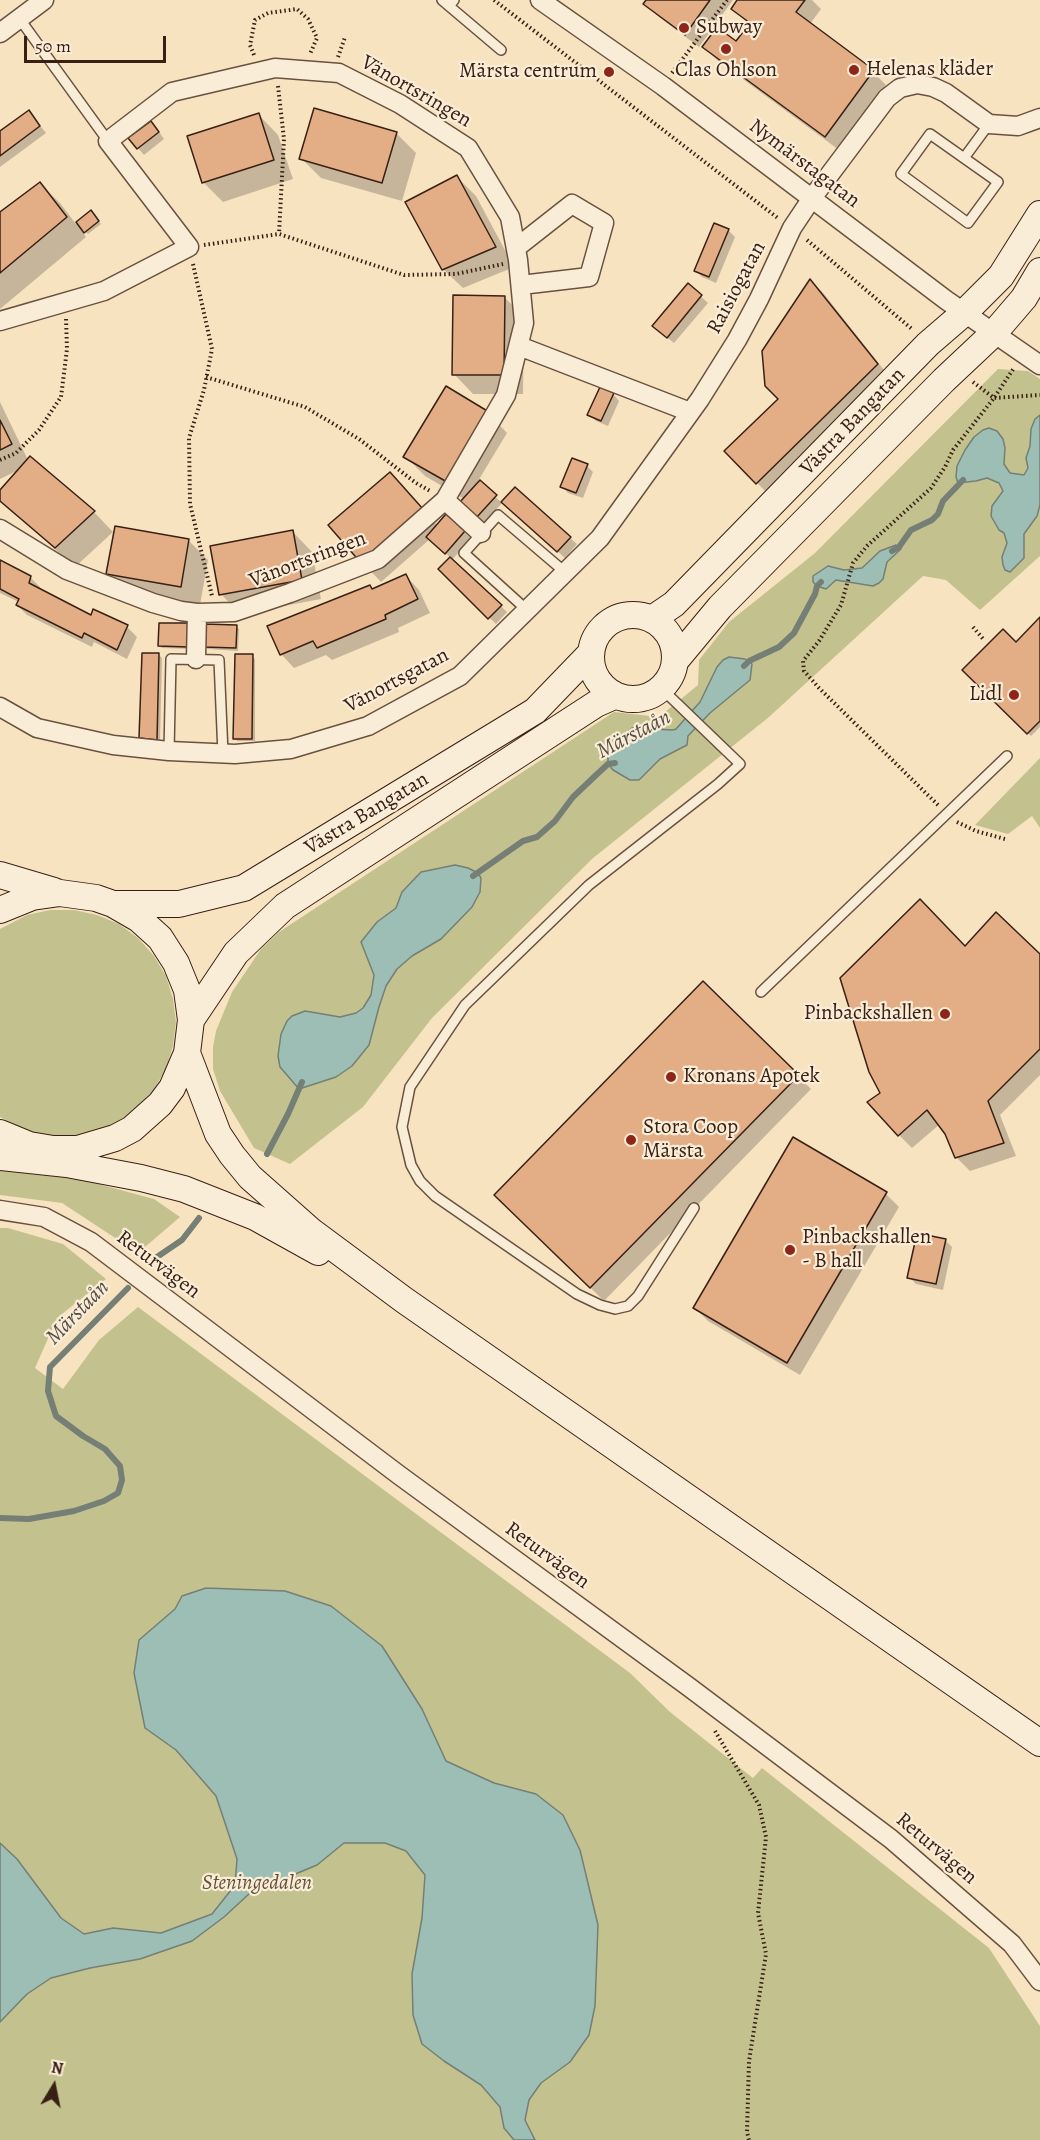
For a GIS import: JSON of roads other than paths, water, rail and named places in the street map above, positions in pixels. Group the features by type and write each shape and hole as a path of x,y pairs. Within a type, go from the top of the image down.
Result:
{"street":[{"path":"0,33 44,0"},
{"name":"Nymärstagatan","path":"540,0 663,86 964,313 1040,365"},
{"name":"Vänortsringen","path":"0,529 67,570 153,603 180,611 197,613 234,612 378,559 445,500 506,395 524,323 517,254 510,217 468,148 400,104 339,73 269,69 172,92 108,141"},
{"name":"Raisiogatan","path":"695,405 759,299 792,228 887,98 900,88 917,84 933,87 989,124"},
{"path":"989,124 1018,126 1040,118"},
{"path":"0,321 104,291 189,247 108,141"},
{"path":"517,254 572,204 604,223 589,277 521,285"},
{"name":"Västra Bangatan","path":"114,904 179,904 211,898 244,888 535,711 591,654 595,638 605,625 628,615 636,614 652,619 674,604 928,344 964,313 1001,276 1040,214"},
{"name":"Västra Bangatan","path":"662,689 672,676 676,660 720,607 956,368 994,333 1024,298 1040,271"},
{"path":"519,346 695,405"},
{"name":"Vänortsgatan","path":"0,707 37,728 113,745 223,754 291,749 368,726 460,676 528,611 600,538 695,405"},
{"path":"445,500 481,533"},
{"path":"196,659 197,613"},
{"path":"652,619 666,629 674,643 676,660"},
{"path":"591,654 593,671 601,686 614,696 631,700 647,698 662,689"},
{"name":"Västra Bangatan","path":"190,1020 236,953 285,906 596,704 614,696"},
{"path":"0,874 60,893 96,898 114,904 139,919 166,947 176,963 187,990 190,1020 187,1053 172,1088 147,1118 115,1138 78,1149"},
{"path":"0,910 32,897 60,893"},
{"path":"187,1053 218,1134 232,1155 250,1177 310,1231 404,1300 1040,1743"},
{"path":"0,1133 29,1145"},
{"path":"0,1145 78,1149 167,1170 258,1202 310,1231"},
{"path":"0,1157 68,1164 141,1178 193,1193 255,1217 404,1300"},
{"name":"Returvägen","path":"0,1209 44,1217 91,1242 399,1475 688,1686 891,1839 1012,1944 1040,1981"}],"lane":[{"path":"448,2 501,50"},
{"path":"19,18 108,141"},
{"path":"964,158 989,124"},
{"path":"930,134 964,158 998,183 968,223 901,174 930,134"},
{"path":"528,611 464,553 498,515 566,573"},
{"path":"169,751 171,658 219,660 223,754"},
{"path":"662,689 740,764 718,784 589,885 465,1005 410,1087 402,1126 411,1165 420,1181 435,1196 577,1294 600,1305 615,1309 628,1306 638,1296 693,1208"},
{"path":"761,992 1007,756"}],"water":[{"path":"1040,415 1040,505 1037,516 1024,534 1024,558 1010,572 1005,570 1003,565 1002,557 1007,543 1004,533 999,530 991,516 992,506 1003,491 999,483 987,478 958,483 957,466 974,437 989,428 997,431 1003,439 1004,464 1010,473 1024,475 1028,468 1026,458 1030,446 1031,429 1035,419"},
{"path":"896,545 901,549 887,562 883,579 873,586 836,580 826,589 813,582 813,576 828,566 844,570 862,568 880,551"},
{"path":"729,657 745,659 752,664 750,680 710,713 688,736 687,745 660,759 639,780 630,780 613,770 608,764 608,757 616,741 632,728 676,729 700,702 717,667"},
{"path":"455,865 478,873 481,878 480,892 472,907 441,939 412,956 397,969 386,986 369,1045 352,1066 336,1077 299,1089 280,1067 278,1056 281,1034 287,1021 292,1016 305,1011 340,1017 356,1013 363,1008 371,995 374,975 361,942 377,922 396,908 402,892 421,872"},
{"path":"206,1588 285,1591 331,1606 382,1646 422,1709 446,1761 494,1783 536,1794 563,1815 580,1850 598,1925 595,2006 589,2035 570,2062 541,2083 529,2100 525,2120 535,2140 514,2140 504,2128 500,2107 481,2085 422,2044 413,2015 412,1974 422,1918 425,1875 406,1851 385,1843 344,1843 317,1865 250,1893 224,1917 192,1941 140,1959 51,1978 27,1994 0,2022 0,1843 17,1859 61,1918 84,1934 113,1928 161,1933 212,1914 235,1885 237,1859 216,1796 176,1750 145,1728 134,1673 139,1640 175,1609 182,1596"}],"waterway":[{"name":"Märstaån","path":"892,551 899,547 911,530 932,520 938,514 943,501 963,480"},
{"name":"Märstaån","path":"744,666 749,661 779,647 794,633 821,582"},
{"name":"Märstaån","path":"473,876 523,841 537,837 555,821 573,797 594,777 608,764 615,763"},
{"name":"Märstaån","path":"267,1154 302,1082"},
{"name":"Märstaån","path":"154,1259 182,1240 199,1218"},
{"name":"Märstaån","path":"0,1518 29,1519 74,1511 104,1501 118,1493 122,1480 120,1466 105,1449 56,1416 48,1391 50,1367 128,1288"}],"place":[{"name":"Subway","path":"684,28"},
{"name":"Clas Ohlson","path":"726,49"},
{"name":"Helenas kläder","path":"854,70"},
{"name":"Märsta centrum","path":"609,72"},
{"name":"Lidl","path":"1014,695"},
{"name":"Pinbackshallen","path":"945,1014"},
{"name":"Kronans Apotek","path":"671,1077"},
{"name":"Stora Coop Märsta","path":"631,1140"},
{"name":"Pinbackshallen - B hall","path":"790,1250"}],"park label":[{"name":"Steningedalen","path":"257,1884"}]}
